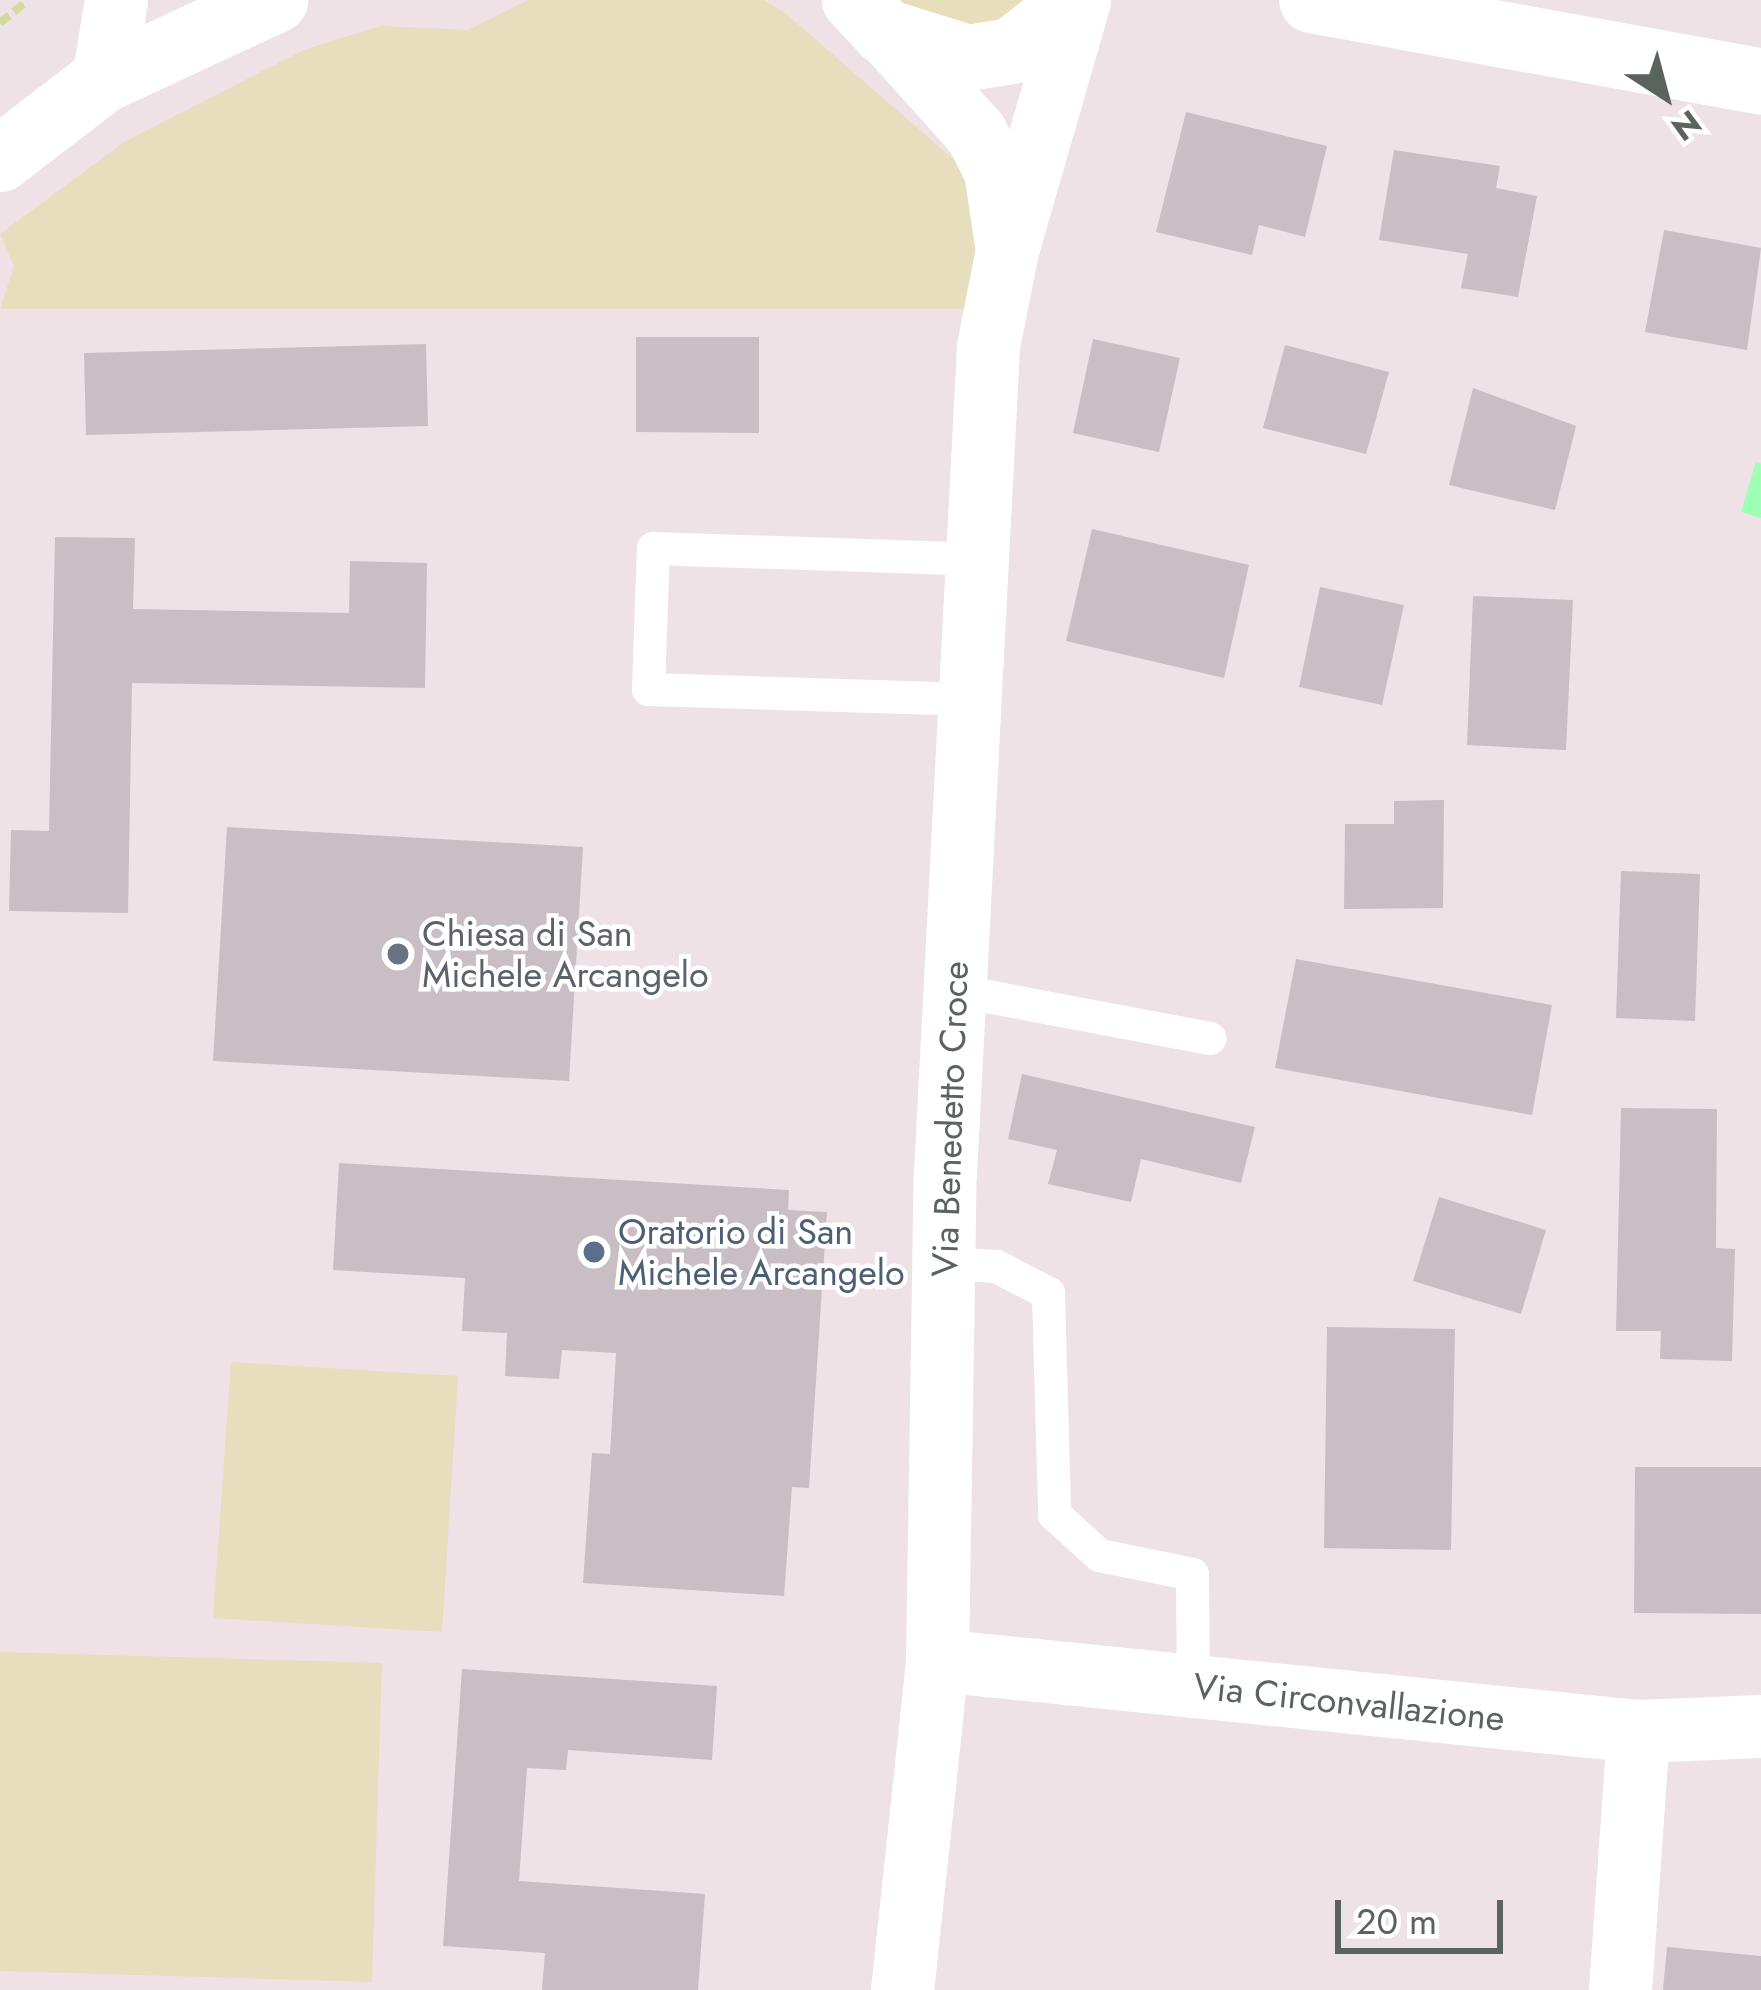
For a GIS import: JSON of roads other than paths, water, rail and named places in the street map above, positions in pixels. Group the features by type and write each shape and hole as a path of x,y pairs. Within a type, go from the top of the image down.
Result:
{"street":[{"path":"103,80 116,0"},
{"path":"0,159 103,80 275,0"},
{"path":"870,16 925,52 990,55 1050,30 1078,0"},
{"name":"Via Benedetto Croce","path":"902,1990 938,1660 944,1263 988,346 1007,250 1078,0"},
{"path":"1312,0 1761,82"},
{"name":"Via Benedetto Croce","path":"870,16 976,134 995,171 1007,250"},
{"name":"Via Circonvallazione","path":"938,1660 1638,1731 1761,1726"},
{"path":"1620,1990 1638,1731"}],"lane":[{"path":"970,699 648,689 653,548 977,559"},
{"path":"955,990 1210,1038"},
{"path":"944,1263 996,1266 1048,1293 1054,1514 1099,1555 1192,1574 1193,1687"}],"place":[{"name":"Chiesa di San Michele Arcangelo","path":"398,954"},
{"name":"Oratorio di San Michele Arcangelo","path":"594,1252"}]}
